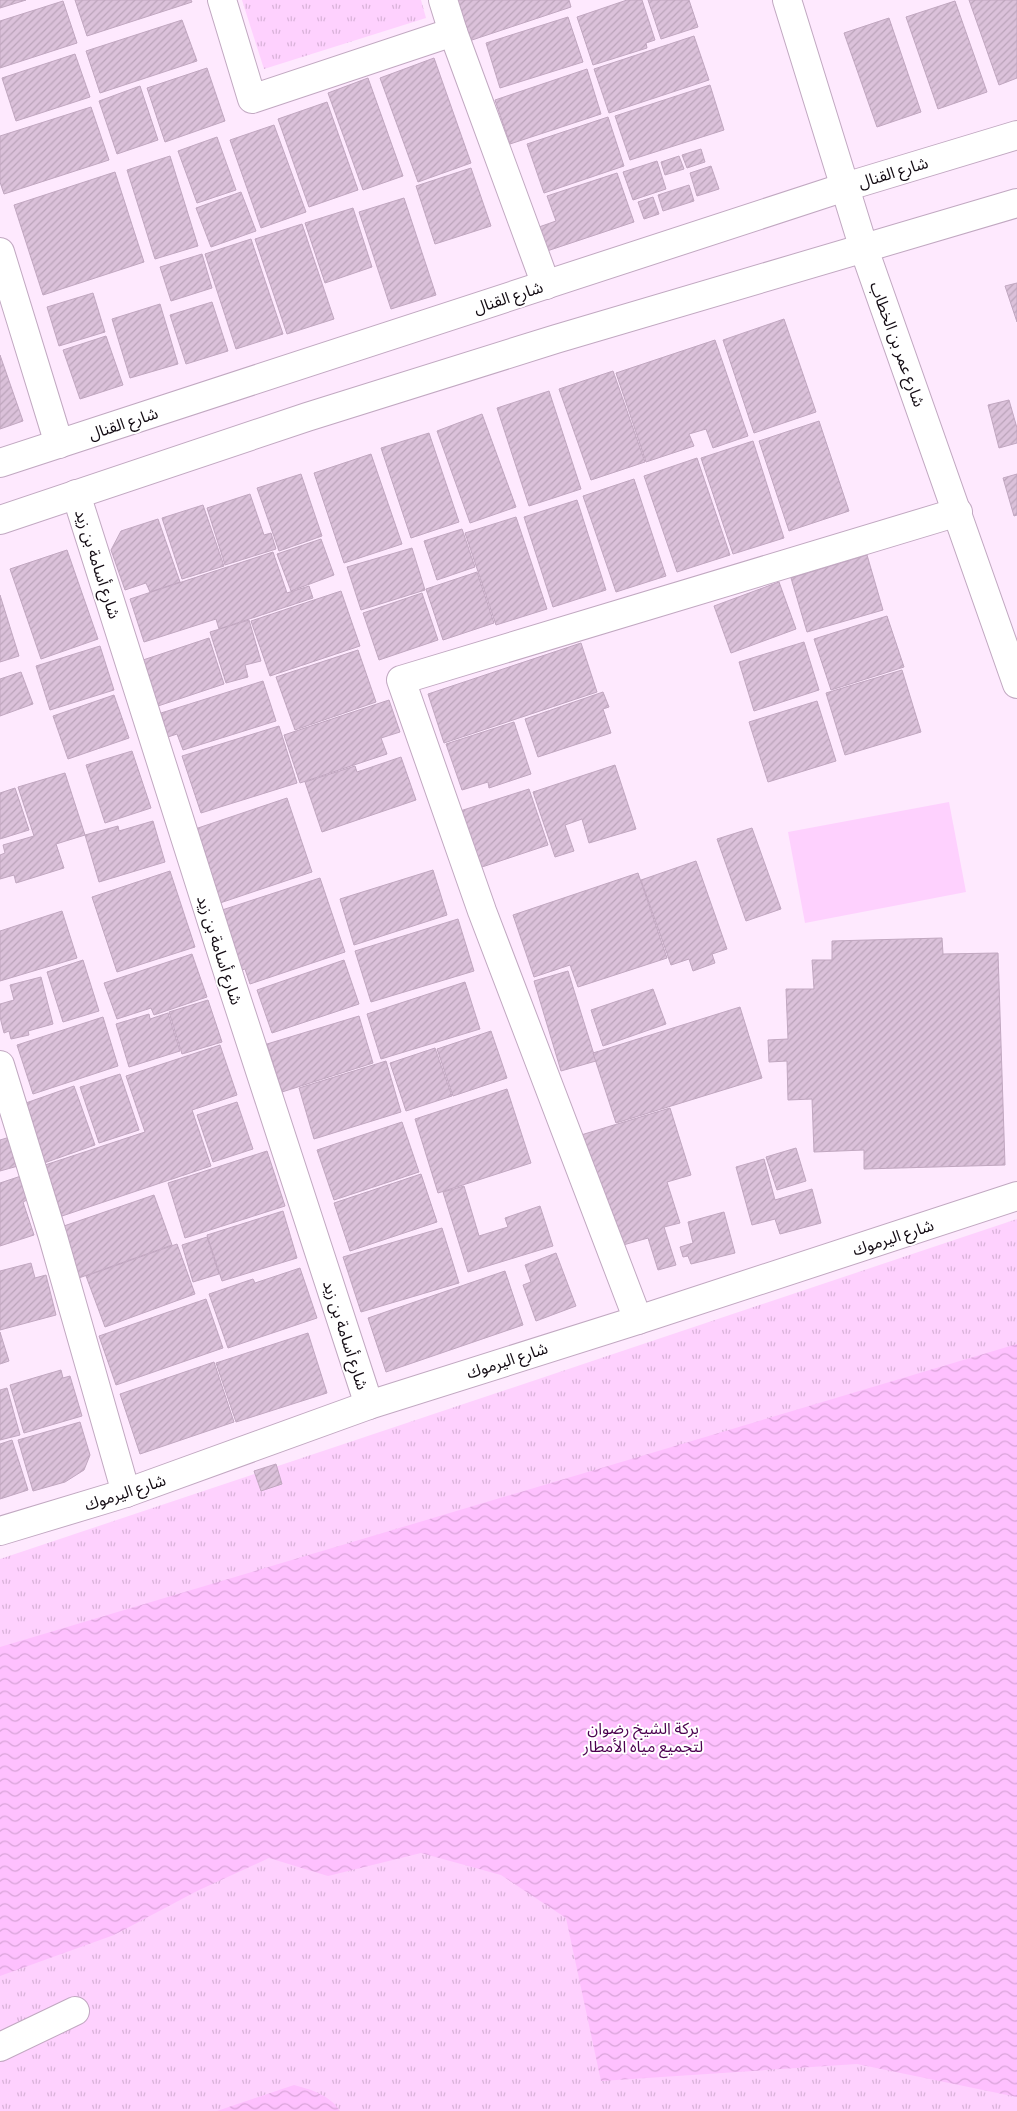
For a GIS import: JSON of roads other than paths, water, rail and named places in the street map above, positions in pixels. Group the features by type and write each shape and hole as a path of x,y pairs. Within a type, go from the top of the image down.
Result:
{"street":[{"path":"222,0 252,99 452,32"},
{"path":"443,0 452,32 546,285"},
{"name":"شارع عمر بن الخطاب","path":"787,0 864,249 1017,684"},
{"name":"شارع القنال","path":"0,462 845,187 1017,135"},
{"path":"0,520 307,417 556,338 1017,203"},
{"path":"0,252 59,444"},
{"name":"شارع أسامة بن زيد","path":"76,494 229,976 369,1405"},
{"path":"638,1320 482,911 401,680 958,512"},
{"path":"0,1064 53,1237 126,1493"},
{"name":"شارع اليرموك","path":"0,1531 126,1493 369,1405 638,1320 1017,1196"},
{"path":"0,2047 75,2011"}],"water":[{"name":"بركة الشيخ رضوان لتجميع مياه الأمطار","path":"1017,1344 1017,2097 857,2064 601,2081 566,1918 501,1875 421,1853 328,1876 269,1858 197,1891 114,1935 0,1976 0,1647"},
{"path":"294,2085 326,2097 340,2111 217,2111"}]}
